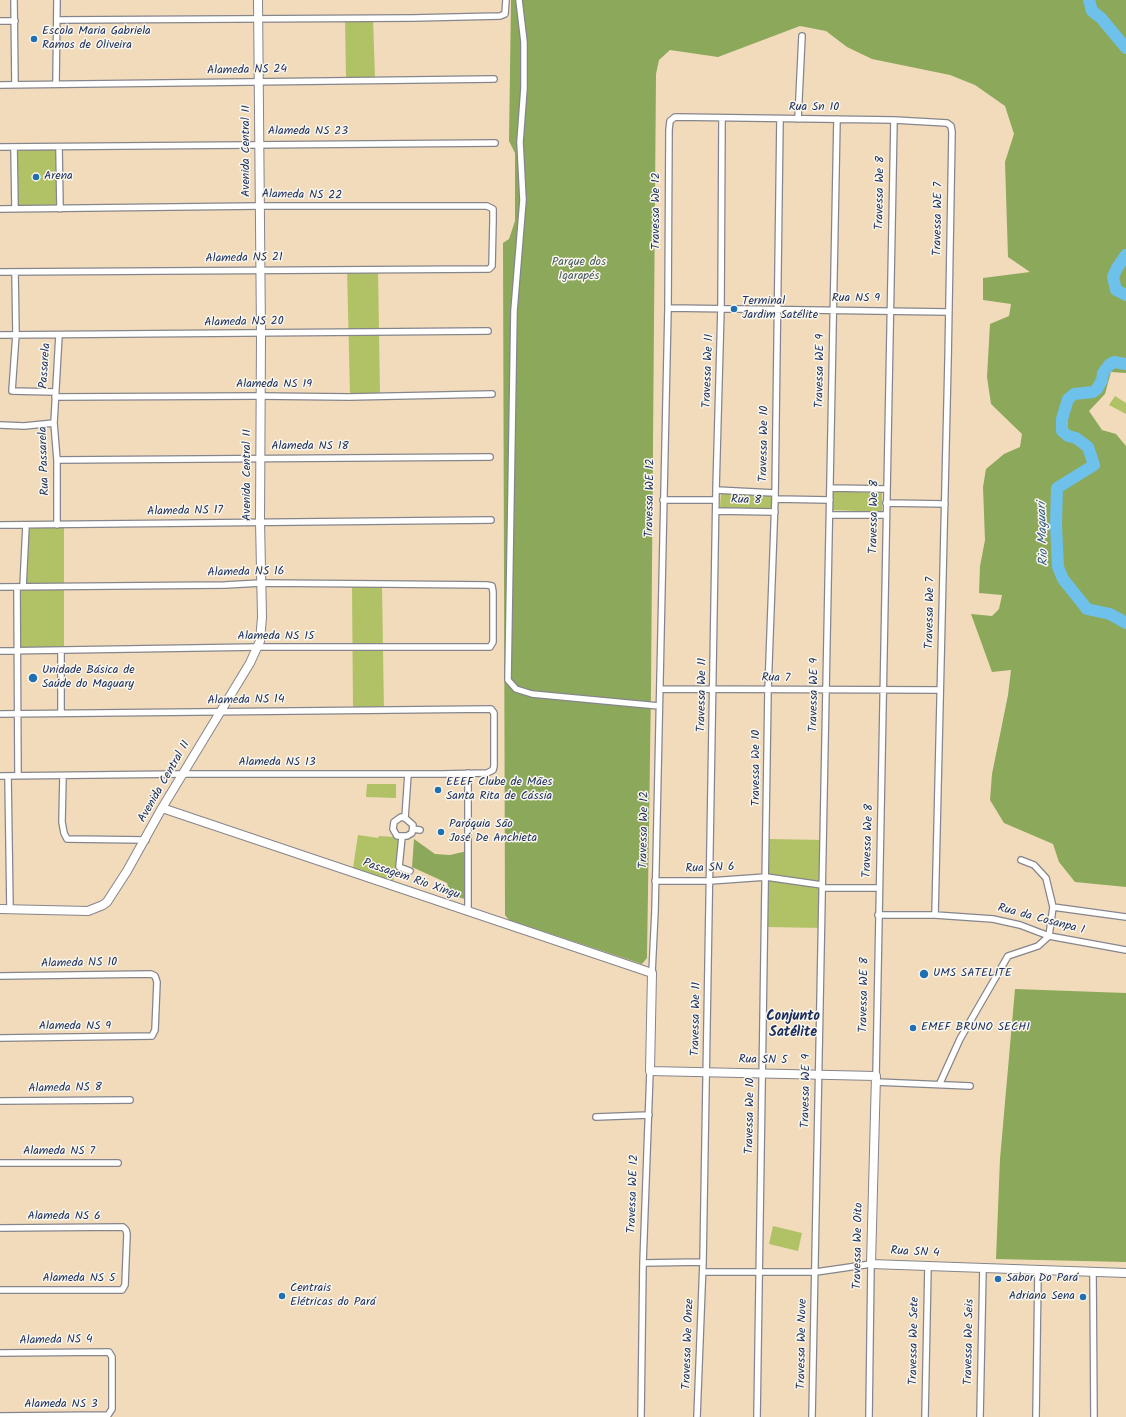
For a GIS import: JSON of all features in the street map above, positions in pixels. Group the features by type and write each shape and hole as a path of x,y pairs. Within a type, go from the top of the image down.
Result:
{"main road":[{"name":"Avenida Central II","path":"10,909 83,911 95,909 103,905 111,896 146,840 162,808 258,647 262,624 259,396 261,334 258,144 258,0"},
{"name":"Passagem Rio Xingu","path":"162,808 652,973"},
{"path":"0,909 10,909"},
{"name":"Travessa WE 12","path":"650,1071 652,973"},
{"name":"Rua SN 5","path":"650,1071 763,1073 876,1079"},
{"name":"Travessa We Oito","path":"871,1264 876,1079"},
{"name":"Rua SN 4","path":"871,1264 1126,1273"}],"street":[{"path":"14,0 14,85"},
{"path":"56,84 57,0"},
{"path":"57,20 500,16 505,14 506,0"},
{"path":"519,0 524,42 524,88 520,142 523,200 514,311 508,680 516,689 538,695 659,706"},
{"path":"0,21 15,21"},
{"path":"798,119 802,36"},
{"name":"Alameda NS 24","path":"0,85 494,79"},
{"name":"Travessa We 12","path":"668,308 669,130 670,121 675,117"},
{"name":"Rua Sn 10","path":"675,117 894,120 947,123 951,126"},
{"name":"Travessa We 11","path":"703,1272 714,688 716,490 721,308 722,118"},
{"name":"Travessa We 10","path":"757,1417 768,690 775,512 780,119"},
{"name":"Travessa WE 9","path":"816,1272 818,1075 823,886 837,119"},
{"name":"Travessa We 8","path":"878,915 884,690 886,489 894,120"},
{"name":"Travessa WE 7","path":"948,312 951,126"},
{"name":"Alameda NS 23","path":"0,147 495,143"},
{"path":"14,147 14,209"},
{"path":"59,147 60,209"},
{"name":"Alameda NS 22","path":"0,209 259,206 490,206 493,210 493,221 492,266 489,269"},
{"name":"Alameda NS 21","path":"0,272 489,269"},
{"path":"15,272 16,334"},
{"name":"Rua NS 9","path":"668,308 948,312"},
{"name":"Travessa WE 12","path":"660,688 668,308"},
{"name":"Travessa We 7","path":"935,914 948,312"},
{"name":"Alameda NS 20","path":"0,335 16,334 59,336 488,331"},
{"name":"Alameda NS 19","path":"16,334 12,391 55,395 350,397 492,394"},
{"name":"Passarela","path":"55,395 59,336"},
{"name":"Rua Passarela","path":"55,395 54,423 57,460 57,525"},
{"path":"0,425 24,426 54,423"},
{"name":"Alameda NS 18","path":"57,460 490,457"},
{"path":"830,488 886,489"},
{"name":"Rua 8","path":"716,490 830,500"},
{"name":"Rua 8","path":"663,500 716,500"},
{"path":"886,503 945,504"},
{"name":"Rua 8","path":"716,511 775,512"},
{"path":"830,515 886,515"},
{"name":"Alameda NS 17","path":"0,525 260,521 490,520"},
{"path":"18,776 16,651 26,525"},
{"name":"Alameda NS 16","path":"0,587 225,585 261,583 492,586"},
{"name":"Alameda NS 15","path":"0,652 258,647 491,647 493,642 492,586"},
{"path":"61,651 61,713"},
{"name":"Travessa We 12","path":"652,973 660,688"},
{"name":"Rua 7","path":"660,688 768,690 940,690"},
{"name":"Alameda NS 14","path":"0,714 493,710"},
{"name":"Alameda NS 13","path":"0,776 487,773 494,769 493,710"},
{"path":"468,773 468,912"},
{"path":"406,818 397,819 394,822 393,829 397,836 402,837 412,833 413,825 406,818 408,774"},
{"path":"8,776 10,909"},
{"path":"63,776 62,822 64,833 67,838 146,840"},
{"path":"412,829 420,830"},
{"path":"402,837 399,867 410,871"},
{"path":"940,1083 960,1039 1008,956 1038,946 1049,936 1053,907 1046,878 1034,865 1021,860"},
{"name":"Rua SN 6","path":"655,881 710,881 766,877 823,886"},
{"path":"823,886 878,888"},
{"path":"1053,907 1126,917"},
{"name":"Rua da Cosanpa I","path":"878,915 935,914 993,918 1020,925 1049,936 1126,950"},
{"name":"Travessa WE 8","path":"876,1079 878,915"},
{"name":"Alameda NS 10","path":"0,976 151,974 156,978 155,1032 150,1037"},
{"name":"Alameda NS 9","path":"0,1038 150,1037"},
{"name":"Travessa WE 12","path":"641,1417 643,1263 650,1071"},
{"path":"876,1079 970,1086"},
{"name":"Alameda NS 8","path":"0,1101 130,1100"},
{"path":"596,1117 649,1115"},
{"name":"Alameda NS 7","path":"0,1163 118,1163"},
{"name":"Alameda NS 6","path":"0,1228 123,1228 126,1230"},
{"name":"Alameda NS 5","path":"0,1290 122,1290 125,1285 126,1230"},
{"path":"643,1263 703,1262"},
{"name":"Rua SN 4","path":"703,1272 816,1272 871,1264"},
{"name":"Travessa We Oito","path":"869,1417 871,1264"},
{"name":"Travessa We Sete","path":"925,1417 928,1266"},
{"name":"Travessa We Seis","path":"980,1417 983,1268"},
{"path":"1036,1417 1038,1271"},
{"name":"Travessa We Onze","path":"697,1417 703,1272"},
{"name":"Travessa We Nove","path":"812,1417 816,1272"},
{"path":"1093,1272 1094,1417"},
{"name":"Alameda NS 4","path":"0,1353 108,1352 111,1354"},
{"name":"Alameda NS 3","path":"0,1416 109,1414 112,1409 111,1354"}],"green space":[{"name":"Parque dos Igarapés","path":"511,0 1126,0 1126,373 1111,372 1105,394 1089,411 1102,430 1116,434 1126,446 1126,887 1075,882 1059,862 1053,844 1004,823 990,800 992,774 1008,695 1011,670 992,672 971,614 992,616 999,609 1002,595 979,593 980,566 985,540 983,487 986,469 1004,454 1020,447 1022,434 991,404 987,377 990,324 1009,316 1011,304 983,300 983,278 1030,272 1008,257 1005,162 1014,134 1005,106 975,85 950,75 872,59 847,47 826,31 800,26 718,57 670,50 659,60 656,74 651,689 647,958 642,964 509,920 505,915 503,243 509,239 515,221 515,153 509,141"},
{"path":"345,18 373,18 375,78 346,77"},
{"name":"Arena","path":"58,145 59,208 14,209 13,146"},
{"path":"347,268 378,268 380,395 350,395"},
{"path":"1115,396 1126,403 1126,414 1109,405"},
{"path":"833,491 882,493 882,512 833,510"},
{"path":"721,493 773,495 772,510 720,508"},
{"path":"27,525 64,525 64,650 17,651 18,588 26,588"},
{"path":"352,585 382,586 384,711 353,711"},
{"path":"367,784 396,784 396,798 366,797"},
{"path":"358,835 378,838 379,836 394,837 400,841 393,882 353,868"},
{"path":"414,839 435,854 450,855 467,851 465,899 451,895 447,883 412,867"},
{"path":"768,839 824,840 823,928 767,927"},
{"path":"1015,989 1126,993 1126,1262 996,1259 1000,1159"},
{"path":"773,1226 802,1233 798,1251 769,1244"}],"waterway":[{"name":"Rio Maguari","path":"1089,0 1092,11 1101,18 1126,48"},
{"name":"Rio Maguari","path":"1126,255 1113,277 1116,290 1126,295"},
{"name":"Rio Maguari","path":"1126,364 1114,362 1109,365 1103,373 1102,380 1097,389 1093,392 1074,394 1068,399 1062,419 1062,431 1068,436 1076,438 1088,447 1094,465 1057,488 1056,525 1058,567 1063,579 1087,609 1110,614 1126,623"}],"place":[{"name":"Escola Maria Gabriela Ramos de Oliveira","path":"34,39"},
{"name":"Arena","path":"36,177"},
{"name":"Terminal Jardim Satélite","path":"734,309"},
{"name":"Unidade Básica de Saúde do Maguary","path":"33,678"},
{"name":"EEEF Clube de Mães Santa Rita de Cássia","path":"438,790"},
{"name":"Paróquia São José De Anchieta","path":"441,832"},
{"name":"UMS SATELITE","path":"924,974"},
{"name":"EMEF BRUNO SECHI","path":"913,1028"},
{"name":"Sabor Do Pará","path":"998,1279"},
{"name":"Centrais Elétricas do Pará","path":"282,1296"},
{"name":"Adriana Sena","path":"1083,1297"}],"district":[{"name":"Conjunto Satélite","path":"793,1026"}]}
